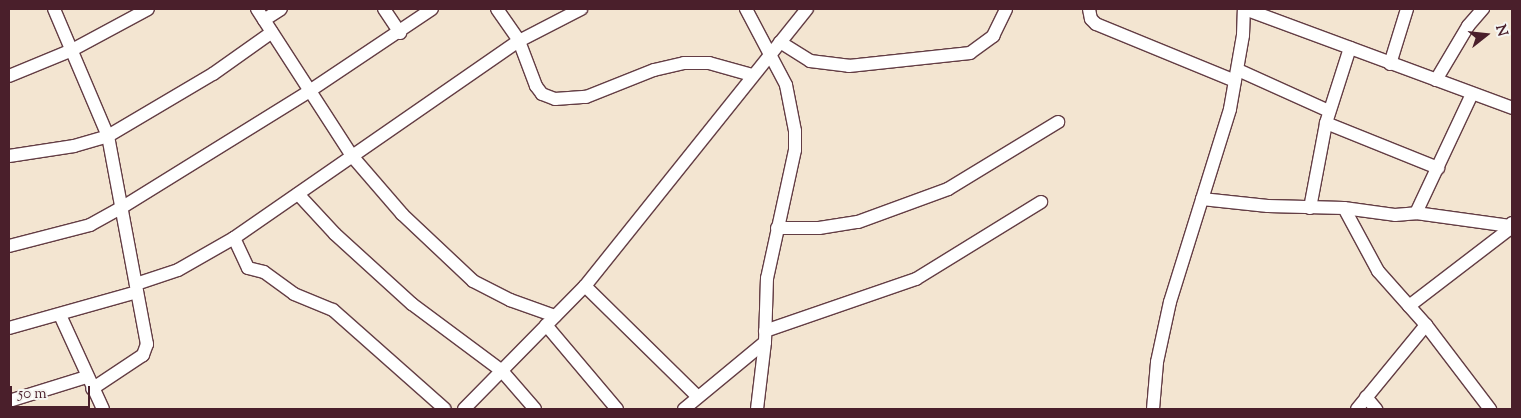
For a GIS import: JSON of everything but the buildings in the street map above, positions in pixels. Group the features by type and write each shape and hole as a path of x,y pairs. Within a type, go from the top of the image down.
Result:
{"street":[{"path":"54,9 108,136 146,351 92,389"},
{"path":"9,76 72,50 148,9"},
{"path":"257,9 308,92 352,156 402,214 473,281 551,321 616,409"},
{"path":"264,20 281,9"},
{"path":"384,9 400,32"},
{"path":"9,246 90,225 121,208 308,92 432,9"},
{"path":"497,9 519,41 536,86 542,94 555,99 586,97 654,70 684,62 709,63 752,75"},
{"path":"9,328 60,315 136,288 178,270 234,238 519,41 580,9"},
{"path":"746,9 786,85 795,131 795,150 767,278 765,337 757,409"},
{"path":"464,409 585,286 752,75 807,9"},
{"path":"780,42 810,61 849,66 970,53 992,36 1006,9"},
{"path":"1090,9 1091,19 1096,24 1236,76 1438,168"},
{"path":"1153,409 1162,334 1230,109 1245,9 1512,108"},
{"path":"1390,64 1407,9"},
{"path":"1436,80 1468,26 1483,9"},
{"path":"9,156 74,146 108,136 189,90 272,32"},
{"path":"1310,208 1328,117 1350,48"},
{"path":"1416,213 1472,94"},
{"path":"777,228 819,228 858,222 948,190 1058,122"},
{"path":"298,194 335,234 412,304 502,371 534,409"},
{"path":"1202,199 1310,208 1344,208 1395,215 1416,213 1511,224"},
{"path":"684,409 765,337 916,280 1041,202"},
{"path":"1344,208 1366,253 1426,325 1490,409"},
{"path":"1409,306 1511,224"},
{"path":"234,238 248,268 264,272 294,294 333,310 445,409"},
{"path":"585,286 697,396"},
{"path":"60,315 86,377 103,409"},
{"path":"1357,409 1426,325"},
{"path":"9,401 86,377"},
{"path":"1366,397 1376,409"}]}
